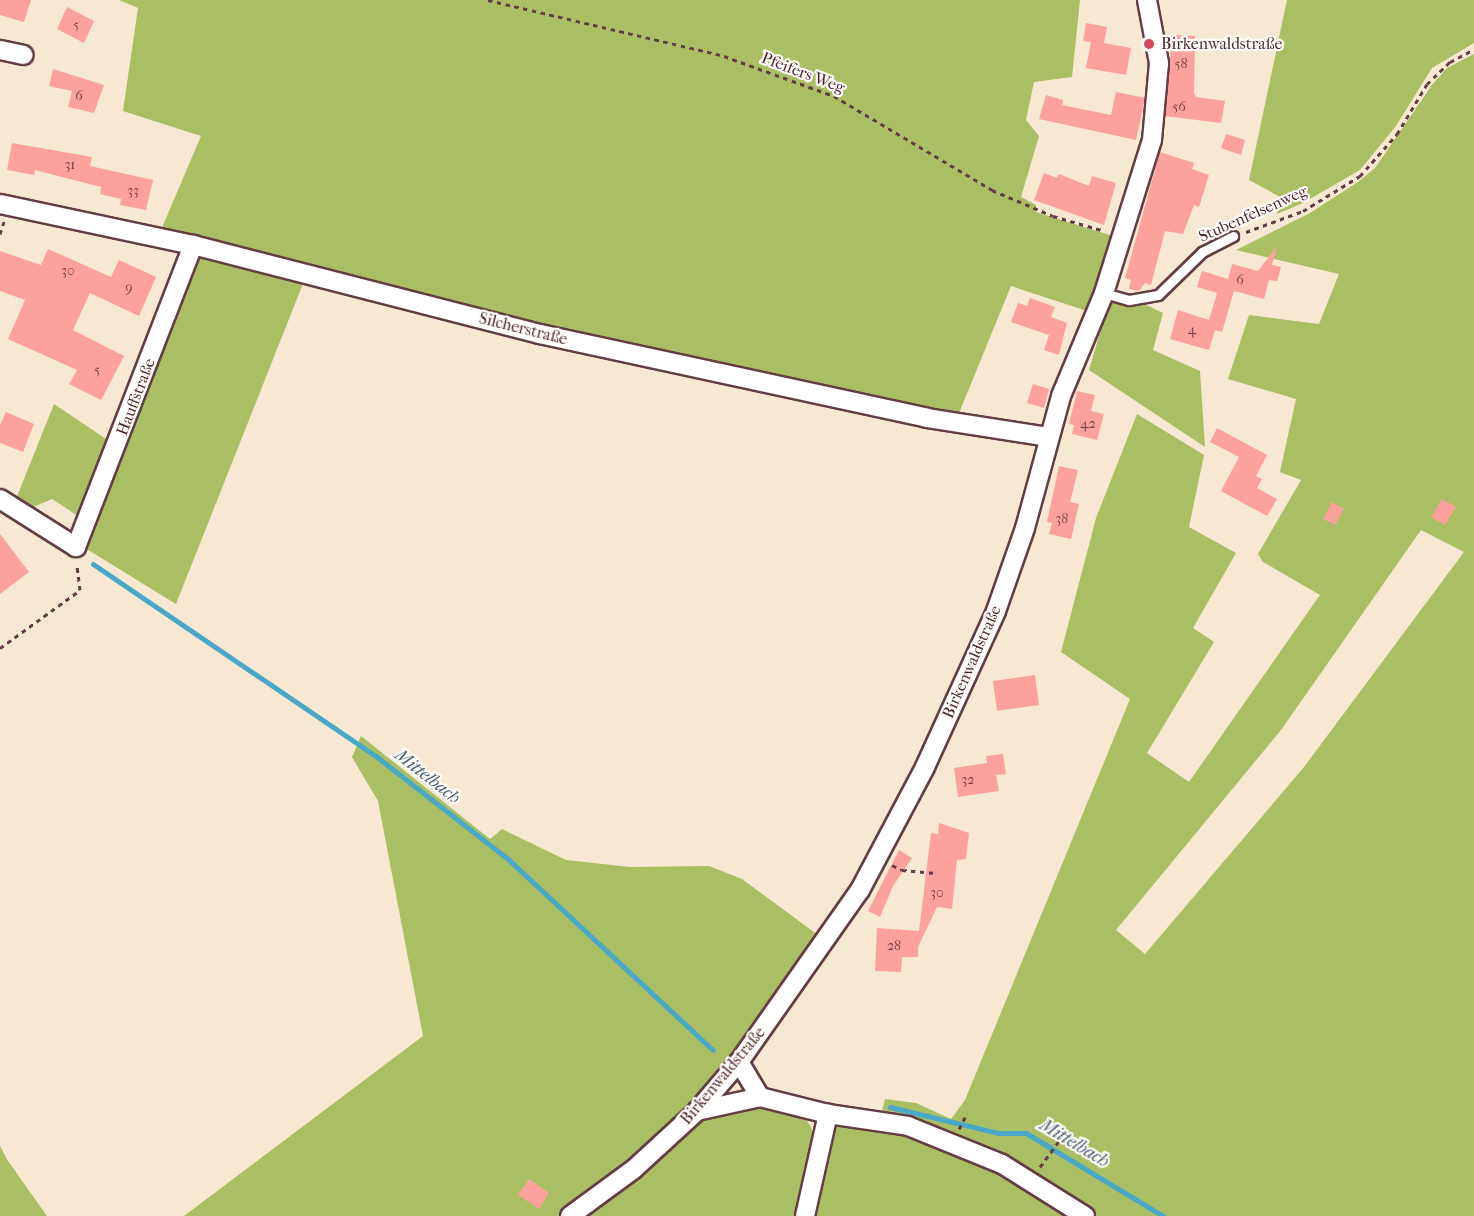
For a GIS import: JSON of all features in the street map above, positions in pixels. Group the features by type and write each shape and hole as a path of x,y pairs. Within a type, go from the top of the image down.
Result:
{"street":[{"name":"Birkenwaldstraße","path":"570,1216 634,1169 698,1111 739,1062 803,975 860,891 925,767 996,611 1025,528 1061,396 1104,293 1152,140 1157,98 1157,40 1147,0"},
{"path":"0,50 23,55"},
{"name":"Silcherstraße","path":"0,204 193,245 540,334 927,418 1049,437"},
{"name":"Hauffstraße","path":"76,547 193,245"},
{"path":"0,500 76,547"},
{"path":"739,1062 760,1097"},
{"path":"698,1111 760,1097 828,1114 908,1126 961,1144 1029,1179 1085,1216"},
{"path":"805,1216 828,1114"}],"lane":[{"name":"Stubenfelsenweg","path":"1104,293 1129,300 1158,295 1202,252 1233,236"}],"path":[{"name":"Pfeifers Weg","path":"488,0 724,56 834,96 992,190 1053,216 1121,236"},
{"name":"Stubenfelsenweg","path":"1233,236 1303,210 1360,176 1397,134 1427,84 1450,62 1474,49"},
{"path":"0,648 80,590 76,547"},
{"path":"878,857 902,870 938,873"},
{"path":"959,1130 967,1113"},
{"path":"1050,1156 1064,1134"}],"green space":[{"path":"119,0 1080,0 1072,77 1034,82 1026,120 1039,136 1021,197 1036,205 1036,212 1113,236 1087,311 1011,286 957,418 414,296 161,230 201,136 123,111 138,8"},
{"path":"1287,0 1474,0 1474,43 1432,68 1396,126 1360,170 1303,203 1277,214 1280,197 1249,180"},
{"path":"1474,54 1474,1216 1093,1216 881,1115 885,1099 916,1103 951,1119 965,1100 1130,699 1061,652 1096,518 1137,414 1204,455 1189,527 1236,553 1193,628 1214,642 1147,753 1189,782 1320,595 1263,562 1258,554 1301,480 1280,472 1296,399 1228,379 1249,315 1319,324 1339,274 1236,250 1310,213 1358,182 1375,168 1432,85 1447,68","holes":["1421,530 1464,552 1304,767 1145,954 1116,930 1281,730"]},
{"path":"211,252 304,281 176,604 85,548 199,256"},
{"path":"1113,289 1163,313 1153,350 1200,371 1205,447 1089,370"},
{"path":"54,404 112,443 81,518 52,499 31,508 16,499"},
{"path":"361,736 490,839 502,829 566,860 630,867 709,866 742,879 822,938 688,1109 612,1176 559,1216 184,1216 423,1036 378,801 352,757"},
{"path":"758,1105 803,1115 811,1127 814,1139 799,1216 585,1216 710,1114"},
{"path":"849,1122 916,1136 980,1159 1076,1216 812,1216 827,1138 835,1126"},
{"path":"0,1146 8,1161 47,1216 0,1216"}],"building":[{"path":"0,0 31,0 24,22 0,15"},
{"path":"67,7 94,21 84,43 57,29"},
{"path":"1086,23 1107,27 1104,43 1131,48 1126,75 1086,68 1091,42 1083,41"},
{"path":"1172,35 1195,36 1194,93 1196,97 1225,101 1221,123 1165,116"},
{"path":"53,69 104,85 94,113 68,107 72,91 49,86"},
{"path":"1116,92 1145,98 1136,140 1039,119 1046,95 1063,100 1062,105 1111,115"},
{"path":"1226,134 1245,140 1241,155 1221,148"},
{"path":"12,143 92,157 90,166 153,180 146,210 120,205 121,199 100,194 101,187 35,170 34,175 7,170"},
{"path":"1160,152 1194,163 1192,169 1209,175 1199,207 1194,205 1183,234 1165,231 1151,285 1145,283 1139,291 1129,289 1131,280 1125,278"},
{"path":"1044,173 1057,178 1059,174 1089,186 1092,176 1116,183 1104,225 1034,200"},
{"path":"1277,246 1272,265 1281,267 1277,281 1269,280 1264,299 1234,291 1222,332 1215,330 1209,350 1170,339 1178,310 1209,320 1217,293 1197,287 1202,271 1228,279 1232,264 1258,271"},
{"path":"48,249 111,277 119,260 156,277 139,316 90,293 73,330 124,356 101,400 69,384 77,370 8,339 25,300 0,291 0,251 41,265"},
{"path":"1030,298 1055,307 1051,317 1067,323 1059,355 1044,350 1049,335 1011,322 1018,303 1027,306"},
{"path":"1033,384 1049,389 1044,408 1027,403"},
{"path":"1077,391 1095,395 1091,411 1104,414 1097,440 1072,434 1074,425 1069,424"},
{"path":"6,412 34,424 23,452 0,443 0,425"},
{"path":"1217,428 1267,455 1256,476 1262,479 1257,488 1277,499 1267,516 1221,491 1239,457 1210,442"},
{"path":"1059,466 1078,470 1070,502 1079,504 1071,539 1049,534 1052,523 1047,522"},
{"path":"1442,499 1456,507 1445,525 1431,517"},
{"path":"1332,502 1344,509 1335,525 1323,519"},
{"path":"0,534 29,572 0,594"},
{"path":"1035,675 1039,705 997,711 993,681"},
{"path":"1003,754 1006,774 996,775 999,791 958,797 954,768 987,763 986,756"},
{"path":"939,823 969,833 966,859 957,860 952,909 937,907 918,947 918,957 902,957 901,972 875,971 877,928 919,931 931,833 938,834"},
{"path":"899,850 912,858 893,886 880,917 868,911"},
{"path":"529,1179 549,1193 539,1209 518,1195"}],"waterway":[{"name":"Mittelbach","path":"93,564 377,757 508,859 713,1050"},
{"name":"Mittelbach","path":"890,1107 998,1133 1026,1133 1163,1216"}],"place":[{"name":"Birkenwaldstraße","path":"1149,44"}]}
